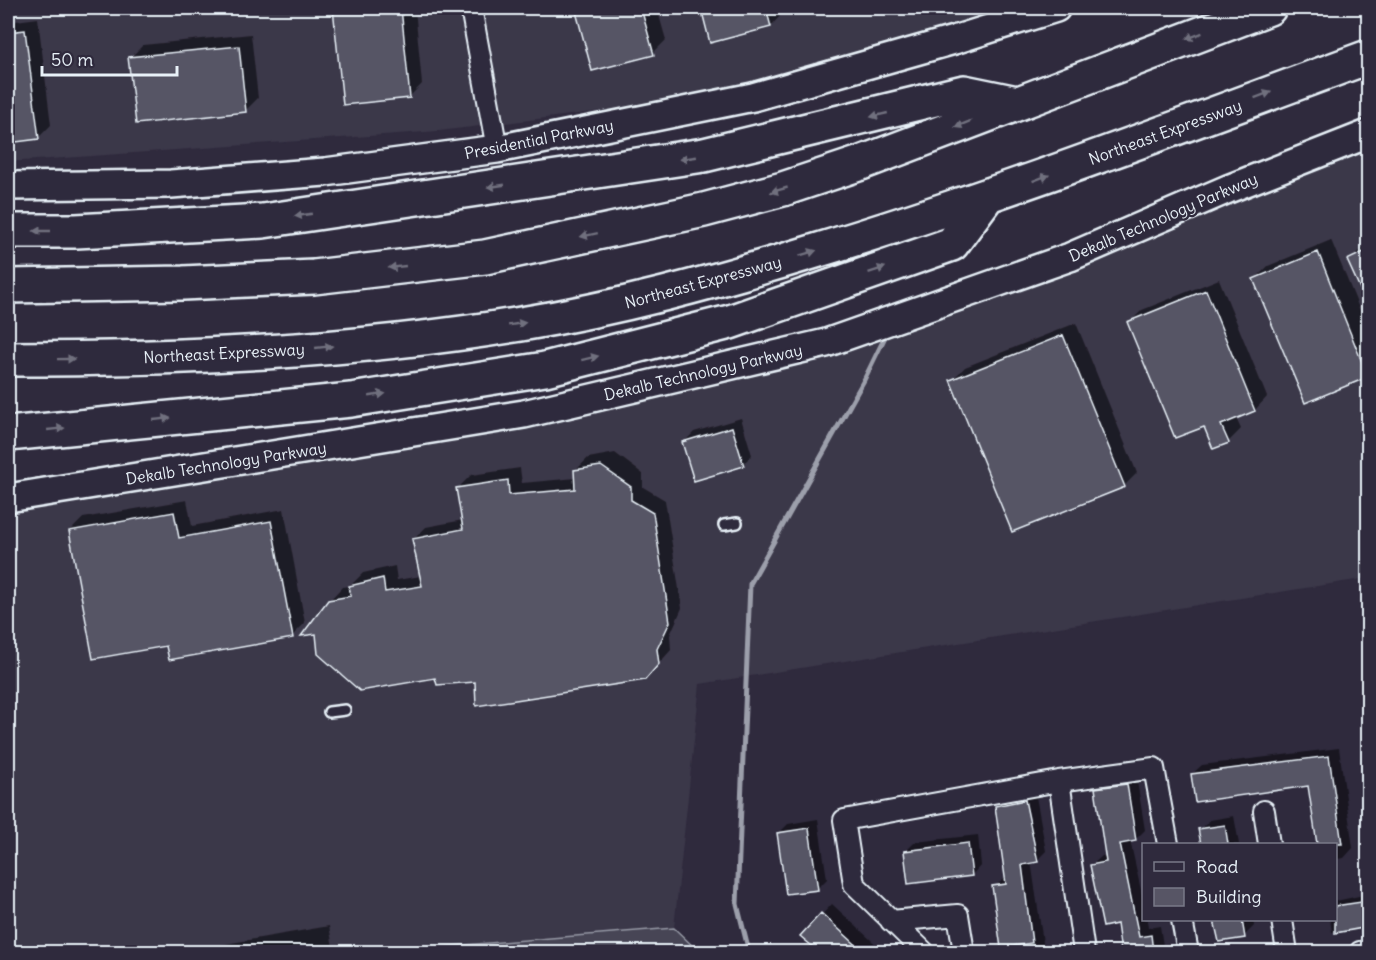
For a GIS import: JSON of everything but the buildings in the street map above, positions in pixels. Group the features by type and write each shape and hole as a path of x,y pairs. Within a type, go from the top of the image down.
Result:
{"highway":[{"path":"8,286 183,283 314,277 485,257 704,210 783,189 861,163 1269,8"},
{"name":"Northeast Expressway","path":"8,359 184,357 310,348 521,324 625,303 719,280 986,198 1368,57"},
{"path":"8,231 76,231 263,221 704,155 964,92 1017,103"},
{"path":"8,434 351,400 545,369 730,322 952,244 986,198"}],"street":[{"path":"471,8 497,149"},
{"name":"Presidential Parkway","path":"8,186 171,184 301,174 497,149 753,97 1056,8"},
{"name":"Dekalb Technology Parkway","path":"8,498 524,414 826,343 1070,257 1368,134"},
{"path":"924,952 854,884 844,820 1059,781 1154,768 1168,843"},
{"path":"1059,781 1084,952"},
{"path":"1264,811 1269,843"},
{"path":"891,921 958,915 964,952"},
{"path":"1182,921 1188,952"},
{"path":"1282,921 1287,952"},
{"path":"1360,952 1368,951"}],"lane":[{"path":"723,525 737,524"},
{"path":"329,712 345,710"}],"shaded area":[{"path":"8,8 1049,8 822,84 439,131 8,162"},
{"path":"1368,134 1368,578 700,684 674,928 376,952 8,952 8,505 436,443 729,367"},
{"path":"674,928 699,952 376,952"}],"waterway":[{"path":"749,952 737,904 750,584 864,380 885,337"}]}
